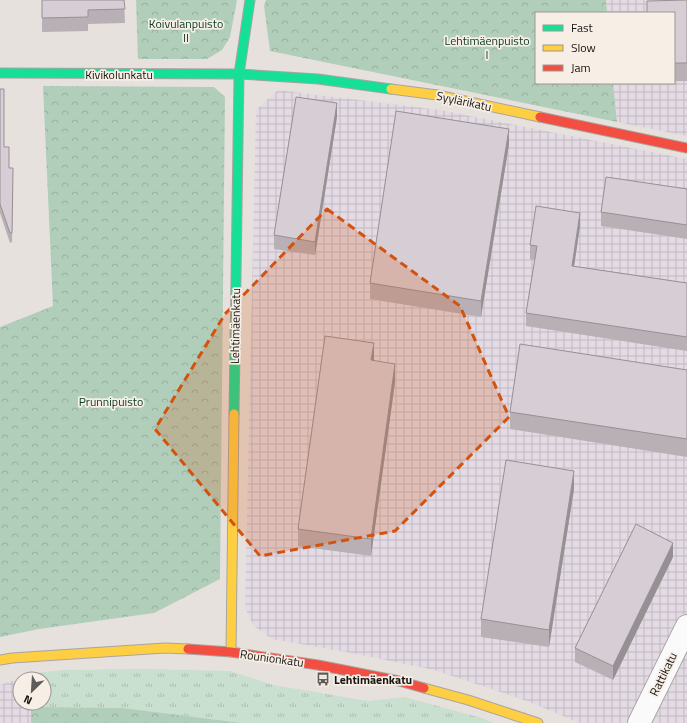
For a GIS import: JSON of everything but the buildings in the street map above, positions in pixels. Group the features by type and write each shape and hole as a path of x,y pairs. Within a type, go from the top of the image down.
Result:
{"street":[{"name":"Lehtimäenkatu","path":"231,652 239,74 250,0"},
{"name":"Kivikolunkatu","path":"0,73 239,74"},
{"name":"Syylärikatu","path":"239,74 318,79 437,95 687,148"},
{"name":"Rattikatu","path":"640,723 687,626"},
{"name":"Rounionkatu","path":"0,660 158,648 231,652 318,665 400,681 468,700 538,723"}],"highlighted area":[{"path":"327,209 460,306 509,417 395,531 260,556 155,429 225,314"}],"shaded area":[{"path":"606,0 687,0 687,136 617,122 613,84 675,84 675,12 607,12"},
{"path":"278,90 440,110 687,159 687,723 580,723 524,700 434,670 352,653 272,639 254,626 245,608 256,110"},
{"path":"12,681 12,711 32,711 31,723 0,723 0,685"}],"green space":[{"name":"Koivulanpuisto II","path":"136,0 237,0 230,37 222,50 207,59 138,59"},
{"name":"Lehtimäenpuisto I","path":"266,0 606,0 607,12 535,12 535,84 613,84 617,122 270,51 264,6"},
{"name":"Prunnipuisto","path":"43,86 214,87 225,97 220,579 154,613 39,629 0,637 0,327 53,306"},
{"path":"145,669 230,671 273,685 368,701 404,697 482,718 494,723 242,723 123,708 52,707 52,671"},
{"path":"52,707 123,708 242,723 31,723 31,711 52,711"}],"traffic: fast":[{"path":"234,414 239,74 250,0"},
{"path":"0,73 239,74 318,79 391,89"}],"traffic: slow":[{"path":"391,89 437,95 540,117"},
{"path":"231,652 234,414"},
{"path":"0,660 165,648 188,649"},
{"path":"424,688 468,700 538,723"}],"traffic: jam":[{"path":"540,117 687,148"},
{"path":"188,649 231,652 318,665 399,681 424,688"}],"place":[{"name":"Lehtimäenkatu","path":"323,679"}]}
